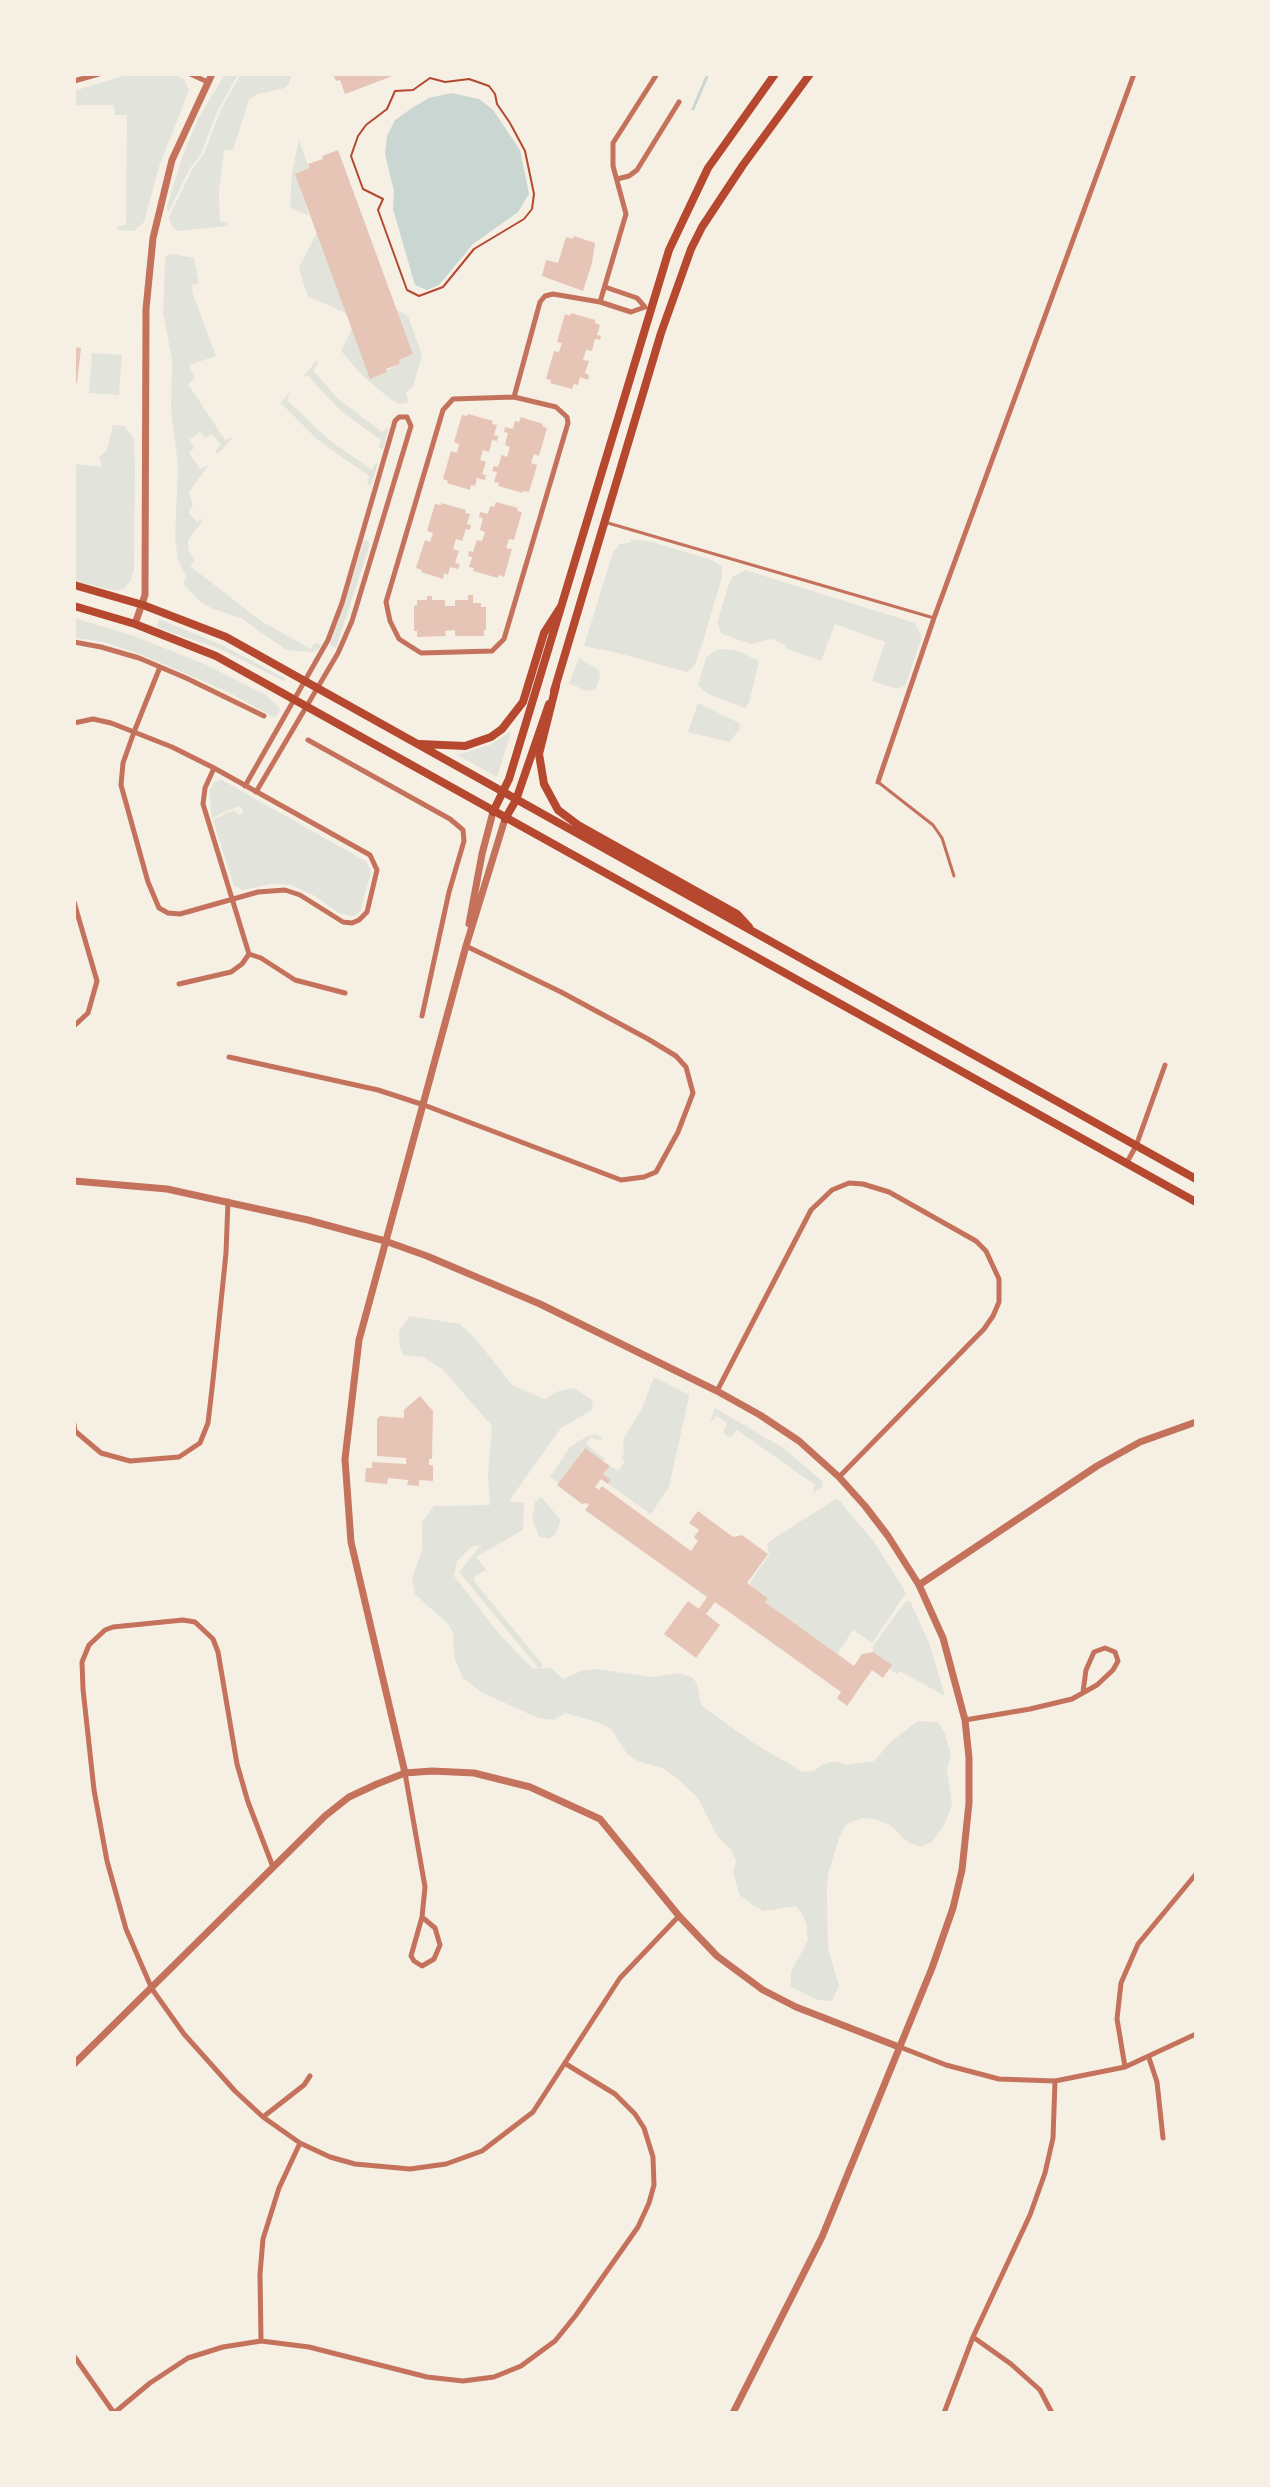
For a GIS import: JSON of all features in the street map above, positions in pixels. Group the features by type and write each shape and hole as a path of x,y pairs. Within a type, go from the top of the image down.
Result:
{"main road":[{"path":"493,812 503,793 669,250 708,168 775,74"},
{"path":"755,934 737,914 578,825 558,810 544,784 539,754 556,686 674,291 691,249 737,174 810,74"},
{"path":"74,585 143,605 226,637 1196,1179"},
{"path":"74,606 135,624 216,656 1196,1202"},
{"path":"415,744 465,746 491,737 502,729 523,702 544,633 560,608"},
{"path":"505,819 516,800 556,686"}],"street":[{"path":"74,81 99,74"},
{"path":"135,624 145,595 146,309 153,238 172,160 210,78 190,74"},
{"path":"600,302 626,214 613,166 613,143 657,74"},
{"path":"878,782 934,618 1134,74"},
{"path":"617,179 637,170 679,102"},
{"path":"514,397 542,298 553,294 600,302 631,312 645,307 637,298 605,287"},
{"path":"514,397 556,407 567,417 568,423 504,639 492,651 421,653 399,639 390,621 386,602 443,410 453,399 514,397"},
{"path":"245,786 328,640 342,603 395,421 404,416 409,418 411,426 352,621 338,653 256,792"},
{"path":"74,642 120,652 160,667 264,716"},
{"path":"74,723 93,719 134,732 214,768 370,855 377,870 367,912 359,920 352,923 335,918 300,895 285,890 258,892 173,914 163,911 155,902 121,785 123,763 134,732 160,667"},
{"path":"308,740 450,819 463,830 464,841 449,892 422,1016"},
{"path":"214,768 205,788 203,804 249,954"},
{"path":"466,946 482,854 493,812"},
{"path":"422,1917 433,1924 440,1945 434,1959 422,1966 411,1956 422,1917 425,1887 405,1773 351,1542 345,1459 359,1340 466,946 505,819"},
{"path":"74,902 97,981 88,1013 74,1026"},
{"path":"229,1057 378,1090 621,1180 633,1180 656,1172 665,1160 693,1093 686,1067 676,1056 561,992 466,946"},
{"path":"179,984 231,972 249,954"},
{"path":"249,954 261,958 295,980 345,993"},
{"path":"1126,1165 1136,1146 1165,1065"},
{"path":"74,1181 167,1189 228,1201 385,1241 540,1304 717,1391 799,1441 839,1477 888,1536 919,1585 943,1638 965,1720 969,1803 962,1870 943,1938 822,2237 733,2413"},
{"path":"717,1391 811,1210 832,1190 849,1183 889,1192 976,1241 986,1251 999,1279 999,1302 993,1316 984,1329 839,1477"},
{"path":"74,1424 75,1431 101,1453 130,1461 179,1457 200,1443 208,1423 213,1380 228,1201"},
{"path":"919,1585 1097,1466 1140,1442 1196,1422"},
{"path":"273,1868 237,1764 218,1652 213,1639 195,1622 183,1620 105,1630 89,1645 82,1662 94,1790 115,1894 126,1929 152,1989 213,2069 263,2117 300,2143 355,2164 410,2169 446,2164 482,2151 533,2112 620,1978 679,1916"},
{"path":"965,1720 1072,1699 1097,1685 1116,1665 1115,1652 1105,1648 1094,1652 1086,1670 1083,1692"},
{"path":"74,2064 325,1816 349,1797 405,1773 432,1771 474,1773 530,1787 600,1819 679,1916 717,1956 763,1990 796,2007 946,2065 999,2079 1055,2081 1125,2067 1196,2034"},
{"path":"1125,2067 1117,2019 1121,1983 1138,1944 1196,1874"},
{"path":"1149,2058 1157,2082 1163,2138"},
{"path":"74,2356 114,2413 150,2383 188,2358 223,2347 261,2341 309,2347 427,2377 463,2381 503,2374 539,2355 555,2341 638,2227 654,2185 653,2157 644,2128 635,2114 615,2094 566,2064"},
{"path":"263,2117 304,2085 310,2076"},
{"path":"944,2413 973,2337 1030,2215 1045,2173 1053,2138 1055,2081"},
{"path":"261,2341 263,2239 279,2188 300,2143"},
{"path":"973,2337 1040,2390 1052,2413"}],"lane":[{"path":"604,522 934,618"},
{"path":"878,782 933,825 942,838 954,876"}],"path":[{"path":"430,78 445,82 463,79 478,81 493,91 497,104 525,151 534,185 532,209 518,223 474,249 438,290 419,296 407,290 378,210 383,199 363,189 352,160 352,149 366,125 387,109 395,91 413,90 430,78"}],"shaded area":[{"path":"129,74 171,74 184,79 189,90 159,167 144,222 134,231 116,227 126,225 127,115 115,115 114,105 74,105 74,91"},
{"path":"225,74 238,74 216,114 201,154 190,168 168,213 167,206 184,152 199,117"},
{"path":"241,74 292,74 285,88 257,94 249,100 233,150 224,150 219,191 220,222 227,222 228,226 177,231 169,217 193,168 204,154 222,107"},
{"path":"451,93 479,99 493,110 520,150 529,194 518,212 473,244 439,285 427,290 415,285 393,209 394,191 385,154 387,136 395,120 412,108 429,98"},
{"path":"299,140 309,168 296,174 309,216 290,207 292,172"},
{"path":"317,232 346,313 308,296 299,267"},
{"path":"172,254 194,258 199,283 192,285 193,294 216,356 189,365 195,379 188,384 225,440 233,437 218,454 215,451 221,445 212,434 205,438 200,432 189,440 194,448 189,453 200,469 209,465 189,492 193,506 188,512 197,522 205,518 188,540 188,549 194,560 190,566 261,621 311,649 315,643 319,644 321,647 313,652 286,650 241,618 198,600 183,583 187,577 178,560 175,538 178,465 171,411 172,359 163,313 165,257"},
{"path":"397,310 408,316 422,355 413,387 406,392 407,403 398,404 361,374 341,351 352,329 371,378 400,364 399,360 413,354"},
{"path":"92,353 122,355 119,395 89,393"},
{"path":"316,361 318,364 313,370 337,398 382,432 389,427 383,449 378,447 381,440 341,411 307,375 302,378"},
{"path":"291,391 287,400 328,439 372,470 378,463 371,486 367,484 369,476 319,441 282,404 278,406"},
{"path":"113,425 125,426 134,439 135,467 134,569 125,588 117,591 74,581 74,464 102,467 99,457 107,450"},
{"path":"631,539 712,560 722,567 722,577 695,665 687,672 584,646 613,552 620,544 631,542"},
{"path":"364,541 370,544 336,648 330,645"},
{"path":"745,570 915,623 922,637 905,686 897,689 872,681 885,642 835,624 821,661 785,648 786,645 771,639 751,644 722,634 717,623 728,587 732,577"},
{"path":"74,618 134,636 207,665 266,695 280,710 275,718 226,691 142,655 104,642 74,638"},
{"path":"159,619 222,645 286,679 284,681 218,648 161,629 157,627"},
{"path":"721,649 738,651 759,661 749,703 745,708 708,694 698,685 706,658"},
{"path":"579,658 599,670 600,678 595,690 588,691 569,684"},
{"path":"698,703 739,723 740,728 730,742 688,732"},
{"path":"509,732 497,777 457,755 492,744"},
{"path":"222,780 367,862 371,872 360,912 353,916 339,913 292,885 271,884 243,890 234,886 213,820 229,812 235,811 239,815 243,812 238,806 212,818 209,791 214,782"},
{"path":"409,1316 460,1324 512,1385 544,1399 574,1388 591,1399 592,1410 561,1428 509,1501 524,1503 523,1530 476,1557 486,1570 474,1577 474,1581 543,1665 539,1669 550,1668 564,1679 581,1671 596,1669 653,1677 678,1673 692,1677 697,1684 701,1705 755,1744 803,1772 814,1771 823,1764 835,1761 846,1765 874,1761 892,1741 918,1721 937,1722 944,1731 951,1755 947,1769 952,1805 933,1841 921,1847 908,1842 890,1825 861,1818 847,1824 840,1835 828,1874 827,1891 828,1948 839,1986 832,2001 818,2000 791,1987 791,1972 808,1940 802,1914 796,1906 764,1911 739,1894 733,1872 736,1861 730,1848 718,1837 698,1798 677,1778 664,1769 627,1754 611,1729 597,1722 565,1713 554,1720 538,1718 481,1692 463,1678 454,1657 453,1633 449,1625 415,1594 412,1579 422,1549 422,1522 434,1506 490,1505 488,1474 492,1426 442,1369 424,1357 404,1355 400,1349 399,1332","holes":["481,1545 459,1572 539,1669 533,1669 501,1636 454,1576 457,1561 471,1547"]},
{"path":"654,1377 689,1397 669,1487 651,1514 608,1484 611,1480 603,1474 610,1466 618,1471 625,1461 621,1458 624,1454 623,1440 642,1408"},
{"path":"715,1408 785,1449 823,1482 821,1488 812,1494 815,1485 737,1430 730,1438 723,1432 727,1424 717,1416 710,1423"},
{"path":"596,1434 603,1439 590,1437 586,1444 609,1462 602,1461 584,1448 559,1483 550,1477 570,1447 586,1437"},
{"path":"541,1497 561,1520 555,1534 549,1539 539,1536 532,1519 535,1502"},
{"path":"837,1498 873,1540 906,1593 872,1643 853,1630 837,1654 765,1602 768,1597 750,1582 769,1555 767,1543"},
{"path":"910,1601 930,1645 945,1696 900,1671 897,1674 889,1669 891,1665 873,1652 873,1646 905,1602"}],"building":[{"path":"333,74 398,74 345,94 340,80 336,81"},
{"path":"338,150 413,354 399,360 400,364 386,369 387,372 370,379 295,174 309,168 308,164 323,159 322,156"},
{"path":"574,236 595,243 583,291 542,276 546,260 558,263 566,237 573,239"},
{"path":"571,313 595,320 600,325 597,335 601,336 600,340 595,339 592,351 586,350 583,360 589,361 585,373 589,375 588,380 580,377 578,385 574,384 572,389 546,379 554,351 559,352 562,343 557,342 565,314 570,316"},
{"path":"74,347 81,348 77,383 74,382"},
{"path":"462,415 493,421 492,424 497,425 494,435 498,436 497,441 492,440 489,452 483,450 480,460 486,462 482,474 486,475 485,480 477,478 470,490 443,479 451,451 457,453 459,444 454,442"},
{"path":"521,417 547,428 539,456 534,454 531,463 537,465 529,492 523,493 498,486 499,483 494,482 497,472 492,471 494,466 498,467 502,455 507,457 510,447 505,445 508,433 504,432 505,427 513,429 515,421 519,422"},
{"path":"496,502 522,512 514,540 509,539 506,548 512,549 504,577 498,575 498,578 473,571 474,568 469,567 472,557 468,556 477,540 482,541 485,532 480,530 483,518 479,517 480,512 488,514 490,506 494,507"},
{"path":"435,504 466,510 465,513 470,514 467,524 471,525 462,541 456,539 453,549 459,551 455,563 460,564 458,569 450,567 443,579 416,568 425,540 430,542 433,533 427,531"},
{"path":"468,595 473,595 473,603 486,607 484,636 455,636 455,630 445,631 446,636 417,637 417,631 414,631 414,606 417,600 427,600 427,596 432,596 432,600 445,600 445,606 455,606 455,600 468,600"},
{"path":"420,1396 433,1411 432,1459 429,1459 429,1465 433,1465 433,1481 419,1480 419,1486 407,1485 408,1480 388,1478 387,1484 365,1482 366,1468 372,1468 372,1462 406,1464 406,1458 377,1456 377,1419 380,1416 404,1418 404,1410"},
{"path":"585,1448 610,1466 603,1474 611,1480 608,1484 601,1479 595,1487 599,1490 602,1486 691,1551 698,1541 694,1537 699,1530 689,1523 698,1511 733,1537 742,1535 768,1554 747,1583 768,1598 765,1602 854,1666 862,1654 873,1652 892,1665 883,1678 872,1670 847,1706 837,1698 841,1692 715,1602 706,1614 720,1625 696,1658 664,1634 688,1601 699,1609 707,1597 585,1510 589,1505 582,1504 557,1485"}],"waterway":[{"path":"693,109 708,74"}]}
